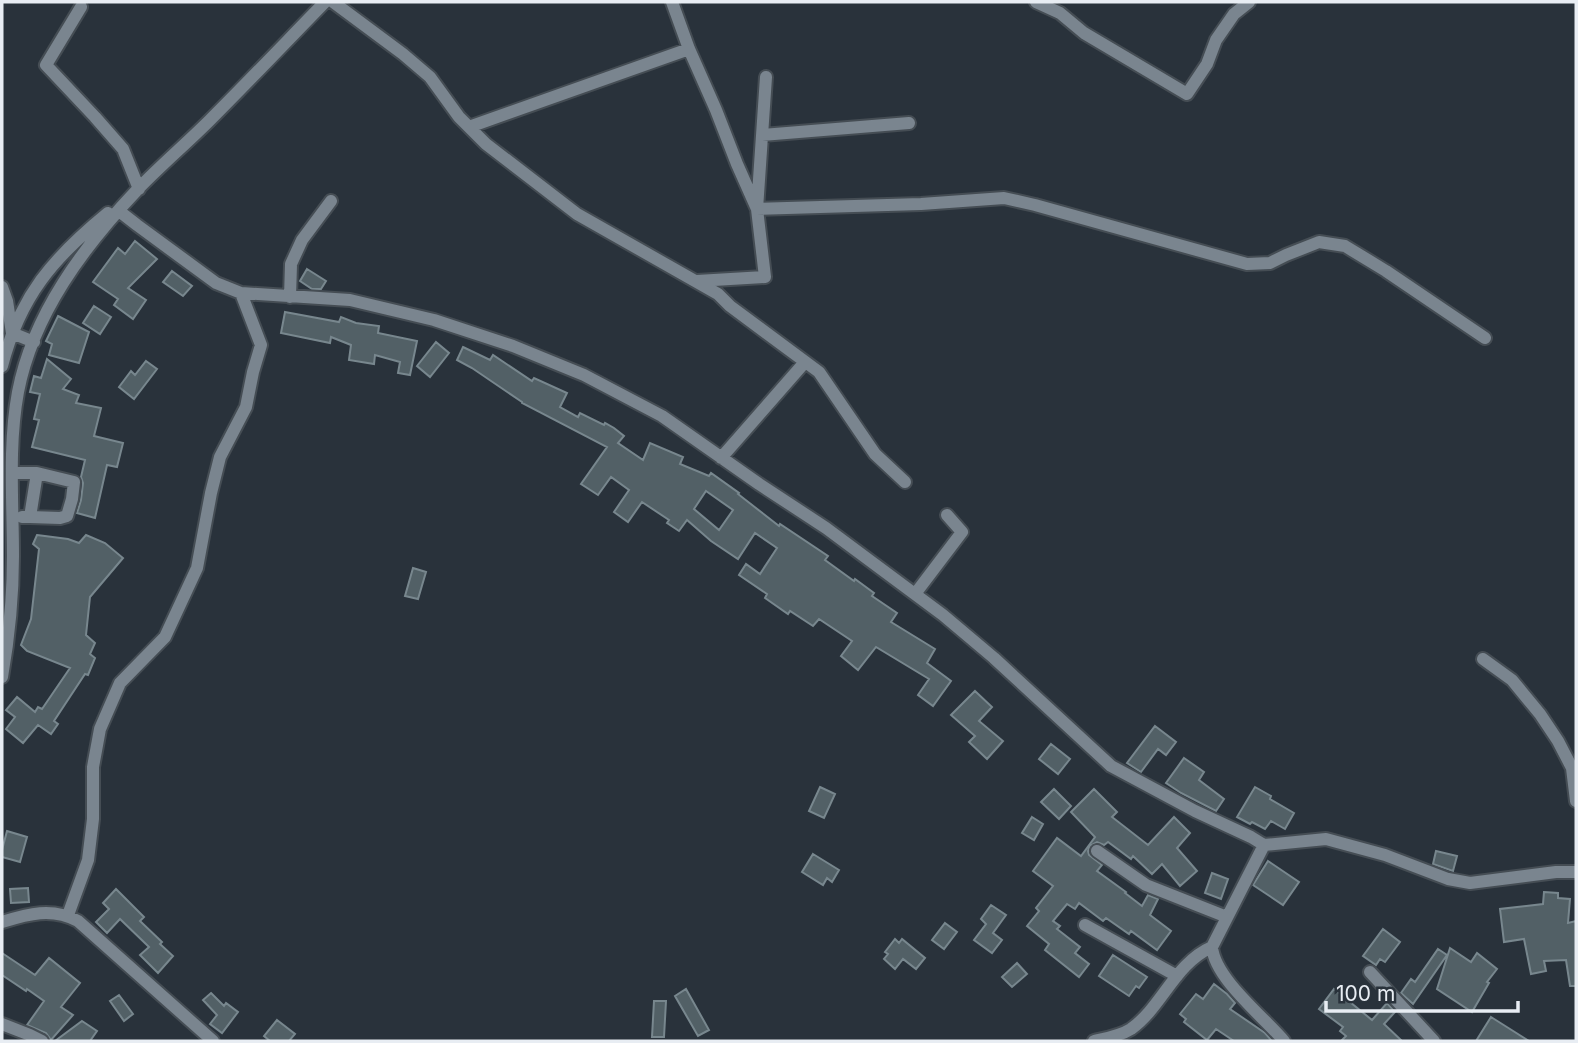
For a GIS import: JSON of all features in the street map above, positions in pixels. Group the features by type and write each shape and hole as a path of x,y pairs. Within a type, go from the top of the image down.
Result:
{"street":[{"path":"2,677 10,616 13,557 9,510 18,392 34,342 50,306 102,229 325,2"},
{"path":"334,2 430,77 459,117 486,144 577,214 718,294 730,306 819,372 875,454 905,482"},
{"path":"671,2 757,209"},
{"path":"1036,2 1060,13 1084,33 1187,94 1207,64 1216,40 1234,14 1249,2"},
{"path":"81,7 46,65 123,149 139,189"},
{"path":"469,127 689,49"},
{"path":"696,281 765,278 757,209 766,77"},
{"path":"762,135 909,123"},
{"path":"2,366 12,333 29,297 51,266 83,234 139,189"},
{"path":"757,209 921,204 1004,198 1247,264 1270,263 1319,242 1345,246 1485,338"},
{"path":"290,297 291,264 302,240 331,201"},
{"path":"119,211 216,282 241,293 350,300 434,320 513,346 584,375 662,416 826,528 943,615 994,658 1111,766 1264,845 1326,839 1470,883 1576,872"},
{"path":"2,287 5,311 12,333"},
{"path":"68,915 88,860 93,819 93,766 100,729 120,683 165,637 197,568 220,457 246,407 261,345 241,293"},
{"path":"12,333 34,342"},
{"path":"721,458 805,362"},
{"path":"9,510 30,517 66,516 74,482 37,473 12,473"},
{"path":"30,517 37,473"},
{"path":"915,594 962,532 947,515"},
{"path":"1483,659 1512,680 1552,732 1572,768 1576,802"},
{"path":"1264,845 1212,947 1212,955 1242,998 1284,1041"},
{"path":"1097,851 1146,886 1227,917"},
{"path":"2,922 41,912 68,915 78,920 213,1041"},
{"path":"1085,925 1177,975"},
{"path":"1094,1041 1119,1035 1132,1027 1177,975 1201,952 1212,947"},
{"path":"1370,972 1434,1041"},
{"path":"2,1024 42,1041"}],"building":[{"path":"135,241 157,259 128,288 146,300 133,319 114,305 118,299 93,282 118,248 125,254"},
{"path":"307,269 326,281 321,289 312,289 300,281"},
{"path":"172,271 192,286 183,296 163,282"},
{"path":"94,306 111,317 100,334 83,323"},
{"path":"285,312 339,322 341,317 356,323 379,326 378,333 417,341 410,375 398,373 400,362 375,355 374,364 349,360 351,345 331,337 330,343 281,333"},
{"path":"58,316 89,332 79,363 49,355 52,344 46,341"},
{"path":"436,342 449,353 430,377 417,366"},
{"path":"463,347 490,360 493,355 532,381 534,378 567,393 560,407 578,417 580,413 614,428 624,436 618,443 643,460 650,443 683,457 680,464 709,476 711,473 779,526 780,524 828,556 825,560 874,593 872,596 897,613 891,622 935,649 927,663 951,681 933,706 918,695 929,679 876,647 858,670 841,656 852,641 819,619 813,626 790,611 788,614 765,598 767,594 739,575 746,564 760,574 777,548 755,533 738,559 711,541 687,520 679,531 667,523 669,520 642,502 628,522 614,512 629,490 611,477 598,495 581,484 607,447 522,403 457,360","holes":["706,491 733,510 719,530 694,509"]},
{"path":"47,359 71,379 63,389 79,395 76,403 101,408 94,436 123,443 117,467 107,465 95,518 77,513 85,460 32,447 39,420 34,419 40,394 30,392 34,376 41,378"},
{"path":"146,361 157,369 134,399 119,387 131,371 135,375"},
{"path":"37,535 79,543 86,535 105,543 123,558 90,597 86,635 95,643 90,654 95,658 88,675 85,674 54,721 58,724 51,734 38,725 23,743 6,729 15,717 6,710 17,697 35,712 38,707 42,709 70,668 27,651 21,645 31,619 39,549 33,544"},
{"path":"413,568 426,572 418,599 405,596"},
{"path":"975,691 992,707 979,721 1003,741 987,759 969,742 975,736 951,715"},
{"path":"1155,726 1176,742 1166,755 1158,749 1141,772 1127,763"},
{"path":"1051,744 1070,759 1058,774 1039,759"},
{"path":"1184,758 1204,772 1199,780 1224,799 1216,811 1166,783"},
{"path":"820,787 835,794 824,818 809,811"},
{"path":"1255,787 1294,813 1285,829 1271,821 1265,829 1237,817"},
{"path":"1054,789 1071,806 1059,819 1041,802"},
{"path":"1094,789 1117,812 1112,817 1148,845 1174,817 1190,833 1177,848 1197,871 1180,886 1162,864 1152,874 1133,856 1131,859 1108,842 1104,845 1097,842 1090,846 1089,855 1102,865 1097,871 1125,893 1142,906 1148,895 1158,899 1150,915 1171,931 1157,950 1131,931 1129,934 1106,918 1103,921 1079,903 1075,909 1067,904 1053,921 1060,926 1057,929 1080,947 1075,953 1089,964 1079,977 1045,950 1049,944 1027,926 1039,911 1036,908 1053,886 1033,871 1057,838 1081,856 1095,837 1071,812"},
{"path":"1032,817 1043,824 1034,840 1022,833"},
{"path":"7,831 27,837 20,862 2,857"},
{"path":"1436,851 1457,856 1453,871 1433,864"},
{"path":"813,854 839,870 832,882 827,878 823,885 802,872"},
{"path":"1268,861 1299,882 1283,905 1253,885"},
{"path":"1212,873 1228,879 1221,899 1205,893"},
{"path":"28,888 29,902 11,903 10,889"},
{"path":"116,889 144,917 140,921 173,956 158,973 140,955 149,947 120,919 107,933 96,922 109,909 103,903"},
{"path":"1544,892 1558,893 1558,898 1570,899 1568,923 1576,921 1576,986 1570,986 1566,960 1544,961 1546,971 1531,974 1524,939 1504,942 1500,909 1543,904"},
{"path":"991,905 1006,915 993,933 1002,940 992,953 974,940 986,924 981,919"},
{"path":"945,923 957,932 944,949 932,940"},
{"path":"1383,929 1400,942 1385,962 1380,959 1376,965 1363,956"},
{"path":"895,939 899,943 902,939 925,958 916,969 903,959 895,969 884,959 888,954 885,952"},
{"path":"1450,948 1471,962 1477,953 1497,969 1487,982 1489,983 1472,1012 1437,989"},
{"path":"1438,949 1447,955 1413,1004 1401,993 1411,979 1415,982"},
{"path":"2,953 35,975 49,958 80,983 61,1007 73,1015 51,1040 46,1033 27,1025 44,1001 2,975"},
{"path":"1113,955 1147,977 1129,996 1099,976"},
{"path":"1017,963 1027,974 1012,987 1002,977"},
{"path":"1214,984 1235,1003 1230,1009 1265,1033 1272,1041 1234,1041 1216,1029 1207,1040 1184,1022 1186,1019 1180,1014 1196,994 1203,999"},
{"path":"686,989 709,1030 698,1036 675,996"},
{"path":"1334,989 1372,1020 1387,1003 1395,1012 1384,1024 1402,1041 1341,1041 1346,1036 1340,1031 1343,1027 1319,1009"},
{"path":"211,993 224,1006 226,1003 238,1012 222,1033 210,1024 217,1015 203,1000"},
{"path":"119,995 133,1014 124,1021 110,1001"},
{"path":"654,1001 666,1001 664,1037 652,1037"},
{"path":"1491,1017 1529,1041 1476,1041"},
{"path":"277,1020 295,1034 289,1041 270,1041 264,1036"},
{"path":"82,1021 97,1031 90,1041 55,1041"}]}
